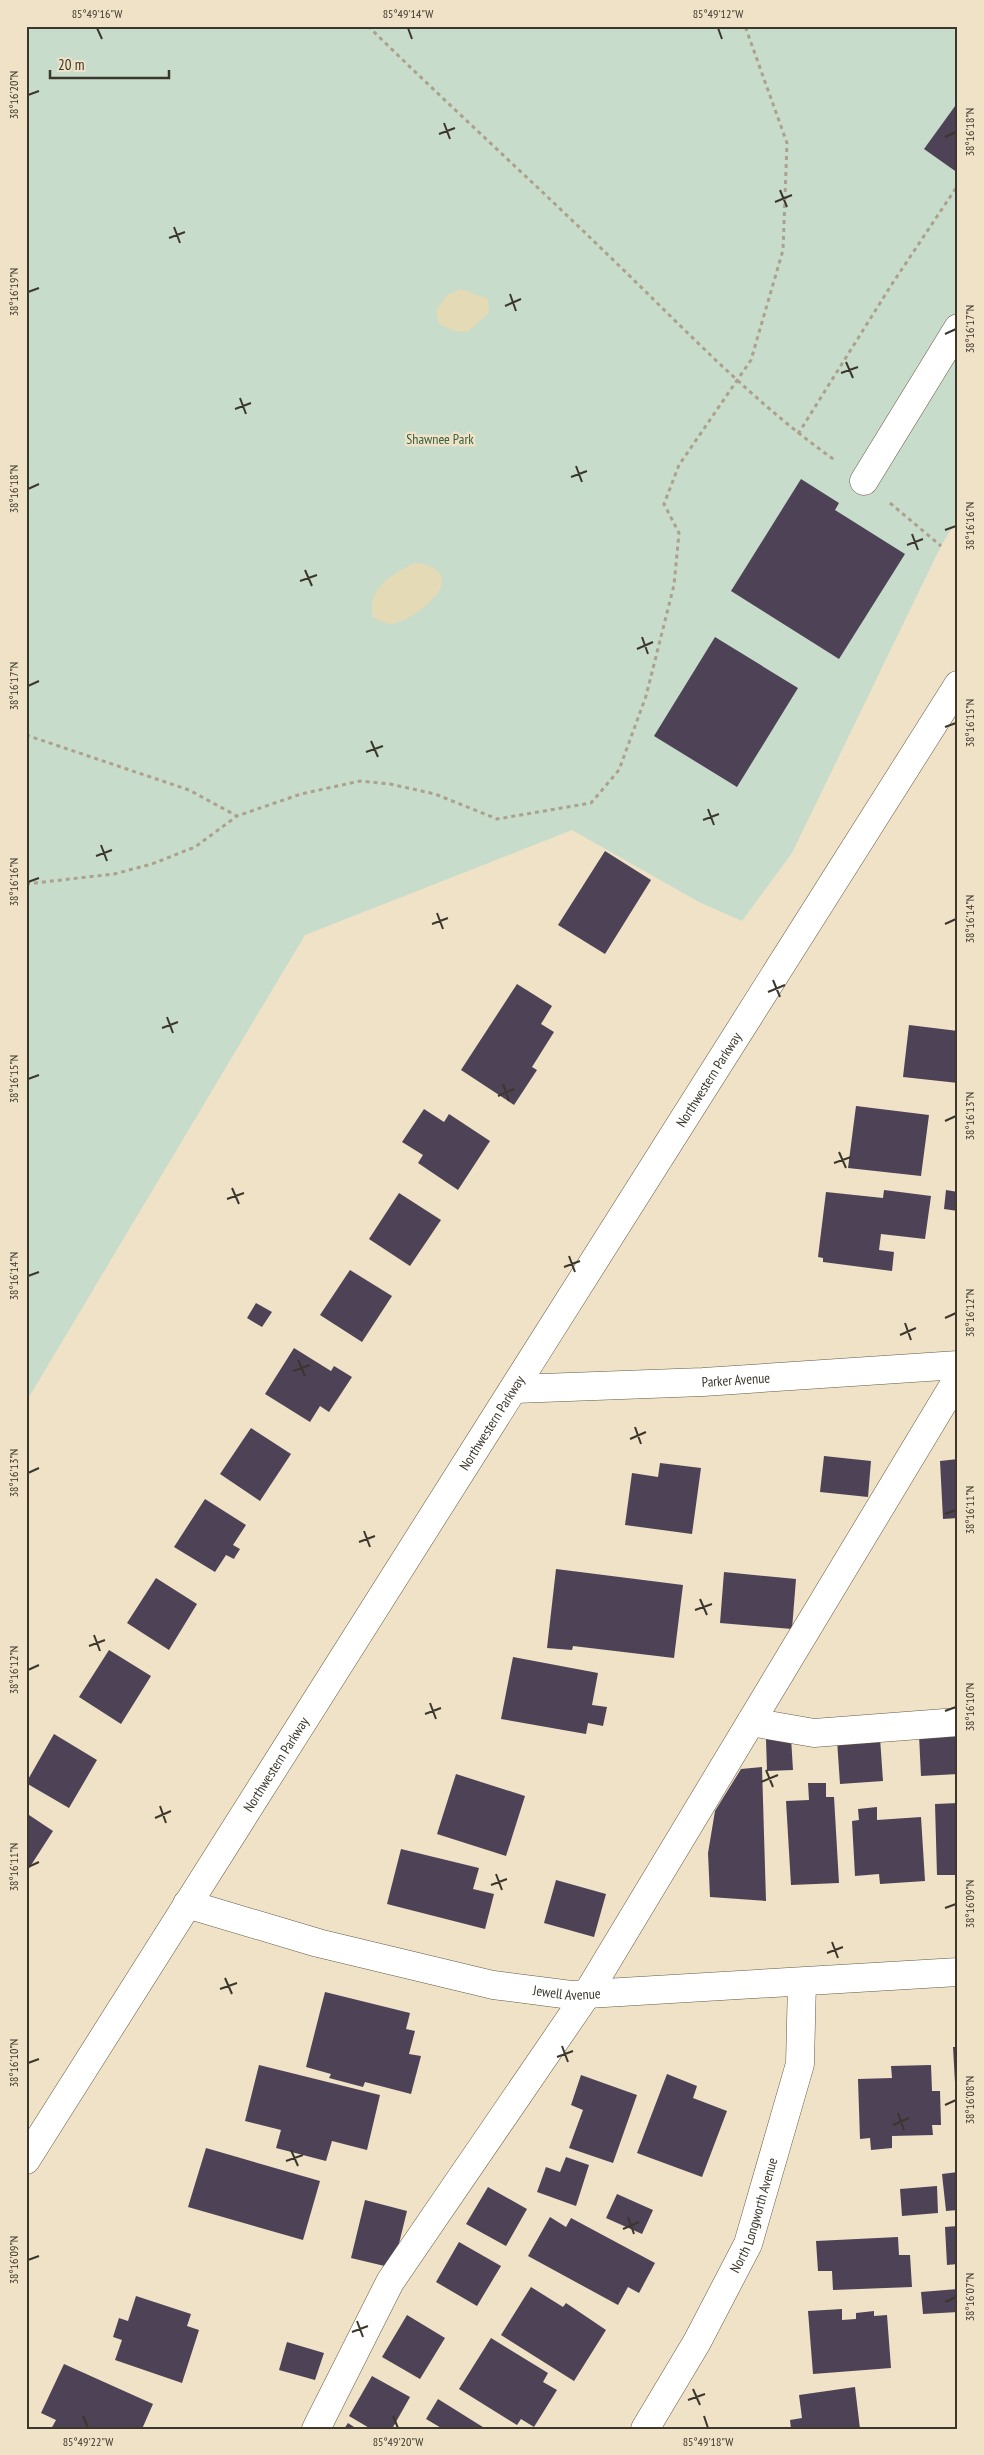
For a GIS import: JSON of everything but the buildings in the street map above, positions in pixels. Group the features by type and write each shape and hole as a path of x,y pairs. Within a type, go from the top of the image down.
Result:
{"street":[{"path":"864,481 958,328"},
{"name":"Northwestern Parkway","path":"26,2160 515,1389 958,684"},
{"name":"Parker Avenue","path":"515,1389 703,1382 958,1365"},
{"path":"316,2429 390,2282 588,1994 958,1378"},
{"path":"751,1722 814,1733 958,1722"},
{"name":"Jewell Avenue","path":"187,1904 318,1944 493,1986 571,1995 958,1972"},
{"name":"North Longworth Avenue","path":"645,2429 697,2342 748,2244 800,2064 802,1982"}],"path":[{"path":"368,26 457,114 595,242 736,382 798,434 864,481 940,546"},
{"path":"26,884 114,874 152,864 195,847 237,816 301,794 360,780 390,784 435,794 497,819 591,803 619,770 646,696 674,585 679,533 664,504 678,465 751,360 783,250 787,143 745,26"},
{"path":"798,434 892,284 958,185"},
{"path":"26,735 188,790 237,816"}],"green space":[{"name":"Shawnee Park","path":"26,26 958,26 958,518 941,546 792,853 742,921 699,902 572,830 305,935 26,1402"}],"sand":[{"path":"461,289 488,299 489,313 468,332 454,331 439,324 436,310 447,295"},
{"path":"414,563 423,564 436,570 442,577 437,594 419,611 399,622 388,624 373,617 373,598 377,590 397,572"}]}
